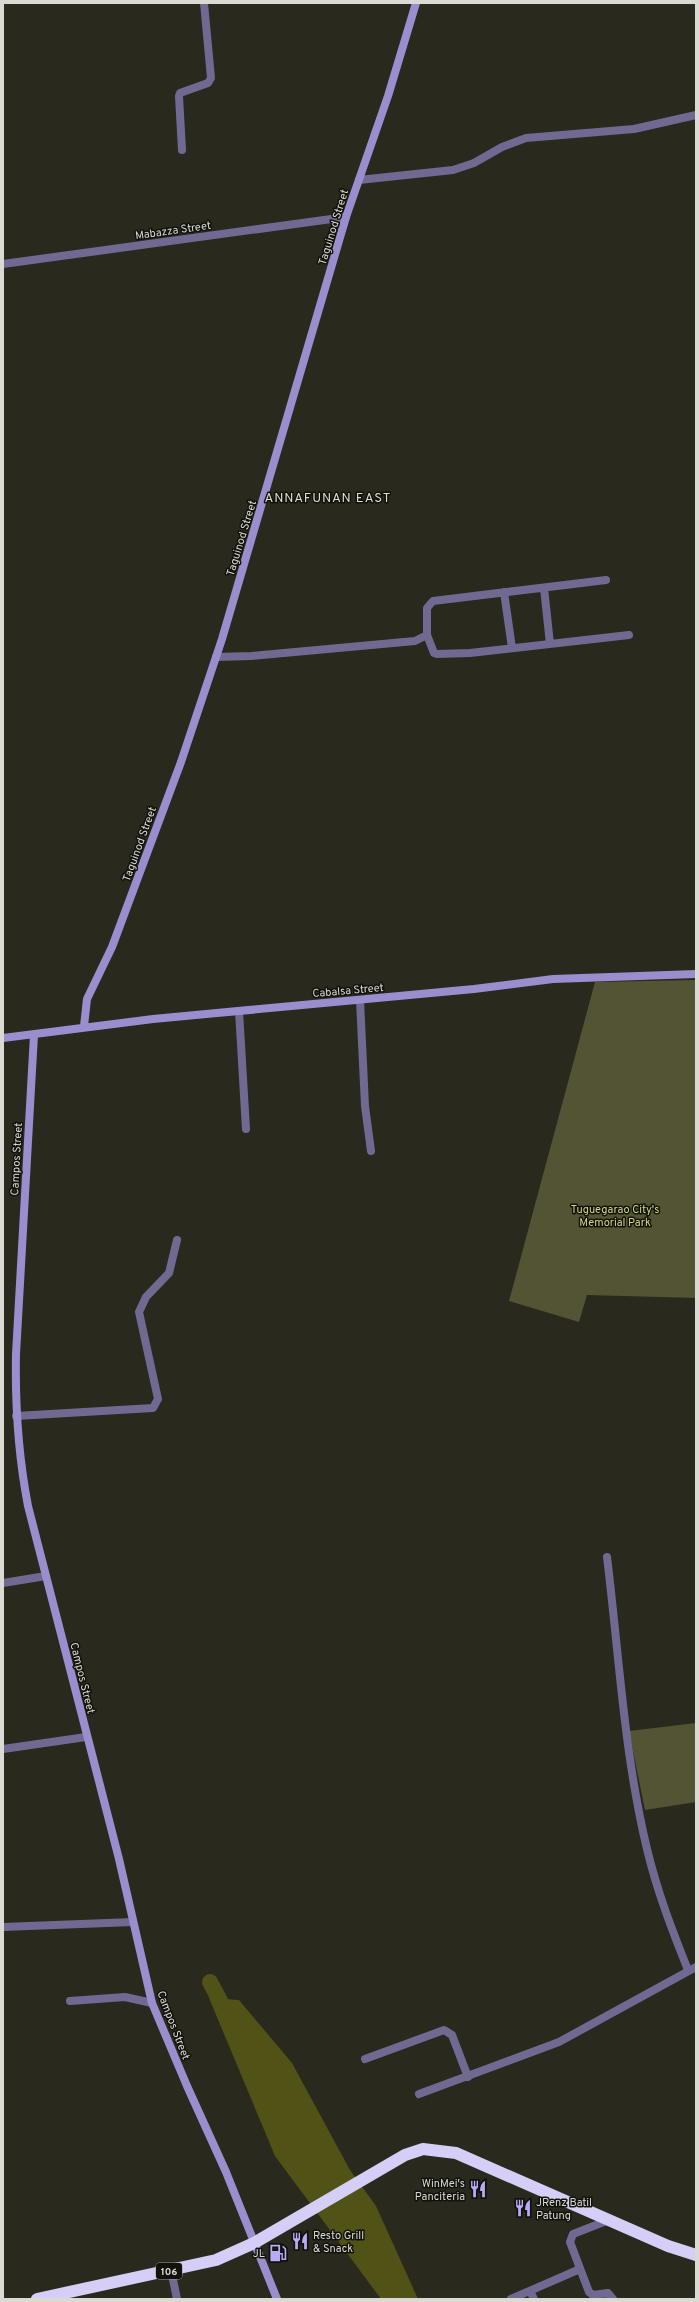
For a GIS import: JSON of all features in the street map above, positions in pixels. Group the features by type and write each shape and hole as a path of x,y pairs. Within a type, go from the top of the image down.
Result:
{"highway":[{"name":"106","path":"36,2299 216,2260 254,2243 380,2170 411,2153 423,2149 440,2149 456,2153 668,2246 696,2256"}],"street":[{"path":"182,150 180,93 208,82 211,78 204,3"},
{"name":"Taguinod Street","path":"84,1026 87,999 112,947 181,762 216,657 346,217 416,3"},
{"path":"359,180 453,170 474,163 502,147 526,138 634,129 696,115"},
{"name":"Mabazza Street","path":"3,264 346,217"},
{"path":"606,580 430,602 427,608 427,635 436,654 470,653 629,635"},
{"path":"544,588 550,644"},
{"path":"504,592 512,648"},
{"path":"216,657 251,656 415,641 427,635"},
{"name":"Cabalsa Street","path":"3,1038 34,1035 84,1026 474,990 553,979 696,974"},
{"path":"360,1000 365,1106 371,1150"},
{"path":"239,1011 246,1129"},
{"name":"Campos Street","path":"34,1035 16,1354 16,1416 20,1466 86,1737 119,1859 152,2003 187,2086 226,2172 277,2299"},
{"path":"16,1416 153,1408 158,1399 139,1312 146,1297 168,1273 176,1240"},
{"path":"419,2094 468,2077 582,2032 692,1968 662,1900 644,1834 628,1739 607,1557"},
{"path":"3,1583 46,1576"},
{"path":"3,1749 86,1737"},
{"path":"3,1927 133,1922"},
{"path":"70,2001 125,1998 152,2003"},
{"path":"365,2059 444,2030 452,2035 468,2077"},
{"path":"609,2220 571,2237 570,2242 591,2294 608,2293 613,2299"},
{"path":"511,2299 580,2269"},
{"path":"171,2270 177,2299"},
{"path":"530,2291 534,2299"}],"green space":[{"name":"Tuguegarao City's Memorial Park","path":"696,980 696,1298 587,1295 579,1322 509,1301 595,982"},
{"path":"696,1723 696,1802 645,1810 629,1731"}],"shaded area":[{"path":"209,1998 239,2000 292,2063 350,2170 376,2206 418,2299 381,2299 275,2156"}],"waterway":[{"path":"210,1982 229,2018"}],"place":[{"name":"WinMei's Panciteria","path":"478,2189"},
{"name":"JRenz Batil Patung","path":"523,2208"},
{"name":"Resto Grill & Snack","path":"300,2241"},
{"name":"JL","path":"278,2253"}],"district":[{"name":"ANNAFUNAN EAST","path":"328,497"}]}
